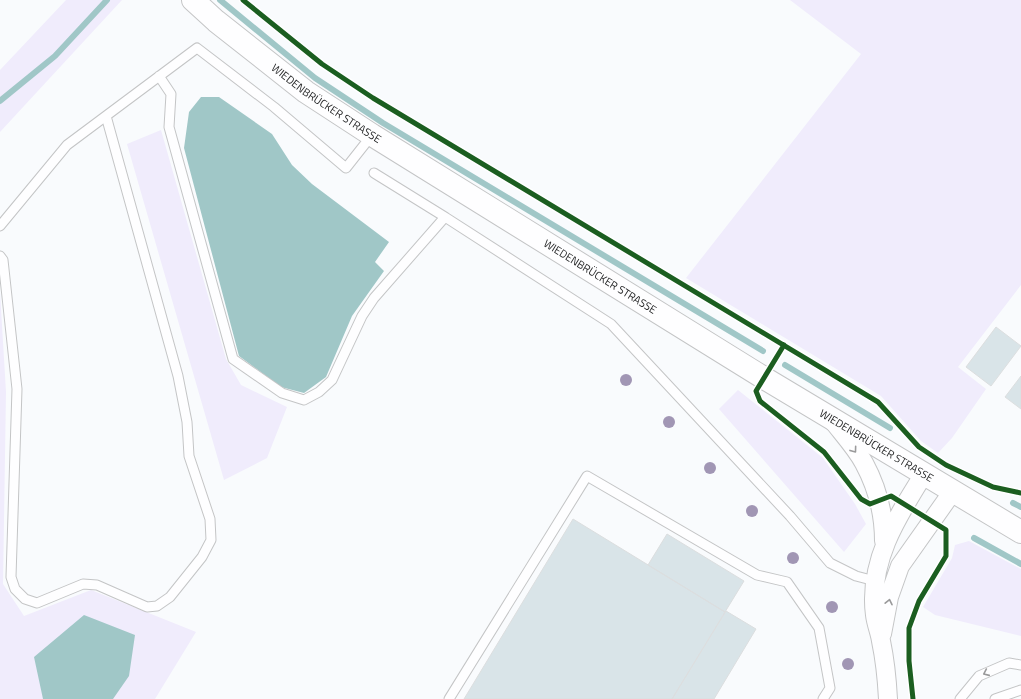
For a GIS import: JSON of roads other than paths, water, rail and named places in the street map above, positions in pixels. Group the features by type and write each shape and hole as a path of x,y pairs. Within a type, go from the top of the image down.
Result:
{"street":[{"name":"WIEDENBRÜCKER STRASSE","path":"193,0 216,21 306,92 372,135 831,418 1021,532"},
{"path":"831,418 864,463 879,501 884,525 884,546"},
{"path":"888,699 881,640 875,616 873,589 884,546 890,530 924,474"},
{"path":"881,640 889,597 900,566 952,491"}],"lane":[{"path":"0,226 67,145 197,48 274,107 346,168 372,135"},
{"path":"159,76 171,94 169,127 233,359 282,393 304,400 319,392 332,380 362,316 374,298 445,217"},
{"path":"0,256 3,260 17,389 11,536 11,577 15,589 25,600 36,603 83,584 97,585 147,607 157,606 170,597 202,557 211,540 210,519 189,456 188,422 178,376 106,116"},
{"path":"374,173 611,324 790,516 830,563 856,576 875,581"},
{"path":"449,699 587,476 757,575 787,582 819,628 830,688 823,699"},
{"path":"960,699 979,676 1009,662 1021,665"},
{"path":"995,699 1021,690"}],"water":[{"path":"201,97 219,97 272,134 292,165 312,184 389,242 375,262 384,271 352,316 326,377 304,393 281,387 239,356 184,148 189,112"},
{"path":"84,615 135,635 129,676 113,699 43,699 34,657"}],"waterway":[{"path":"0,101 55,56 107,0"},
{"path":"220,0 315,78 383,123 763,351"},
{"path":"785,365 890,428"},
{"path":"1013,503 1021,507"},
{"path":"974,538 1021,564"}]}
